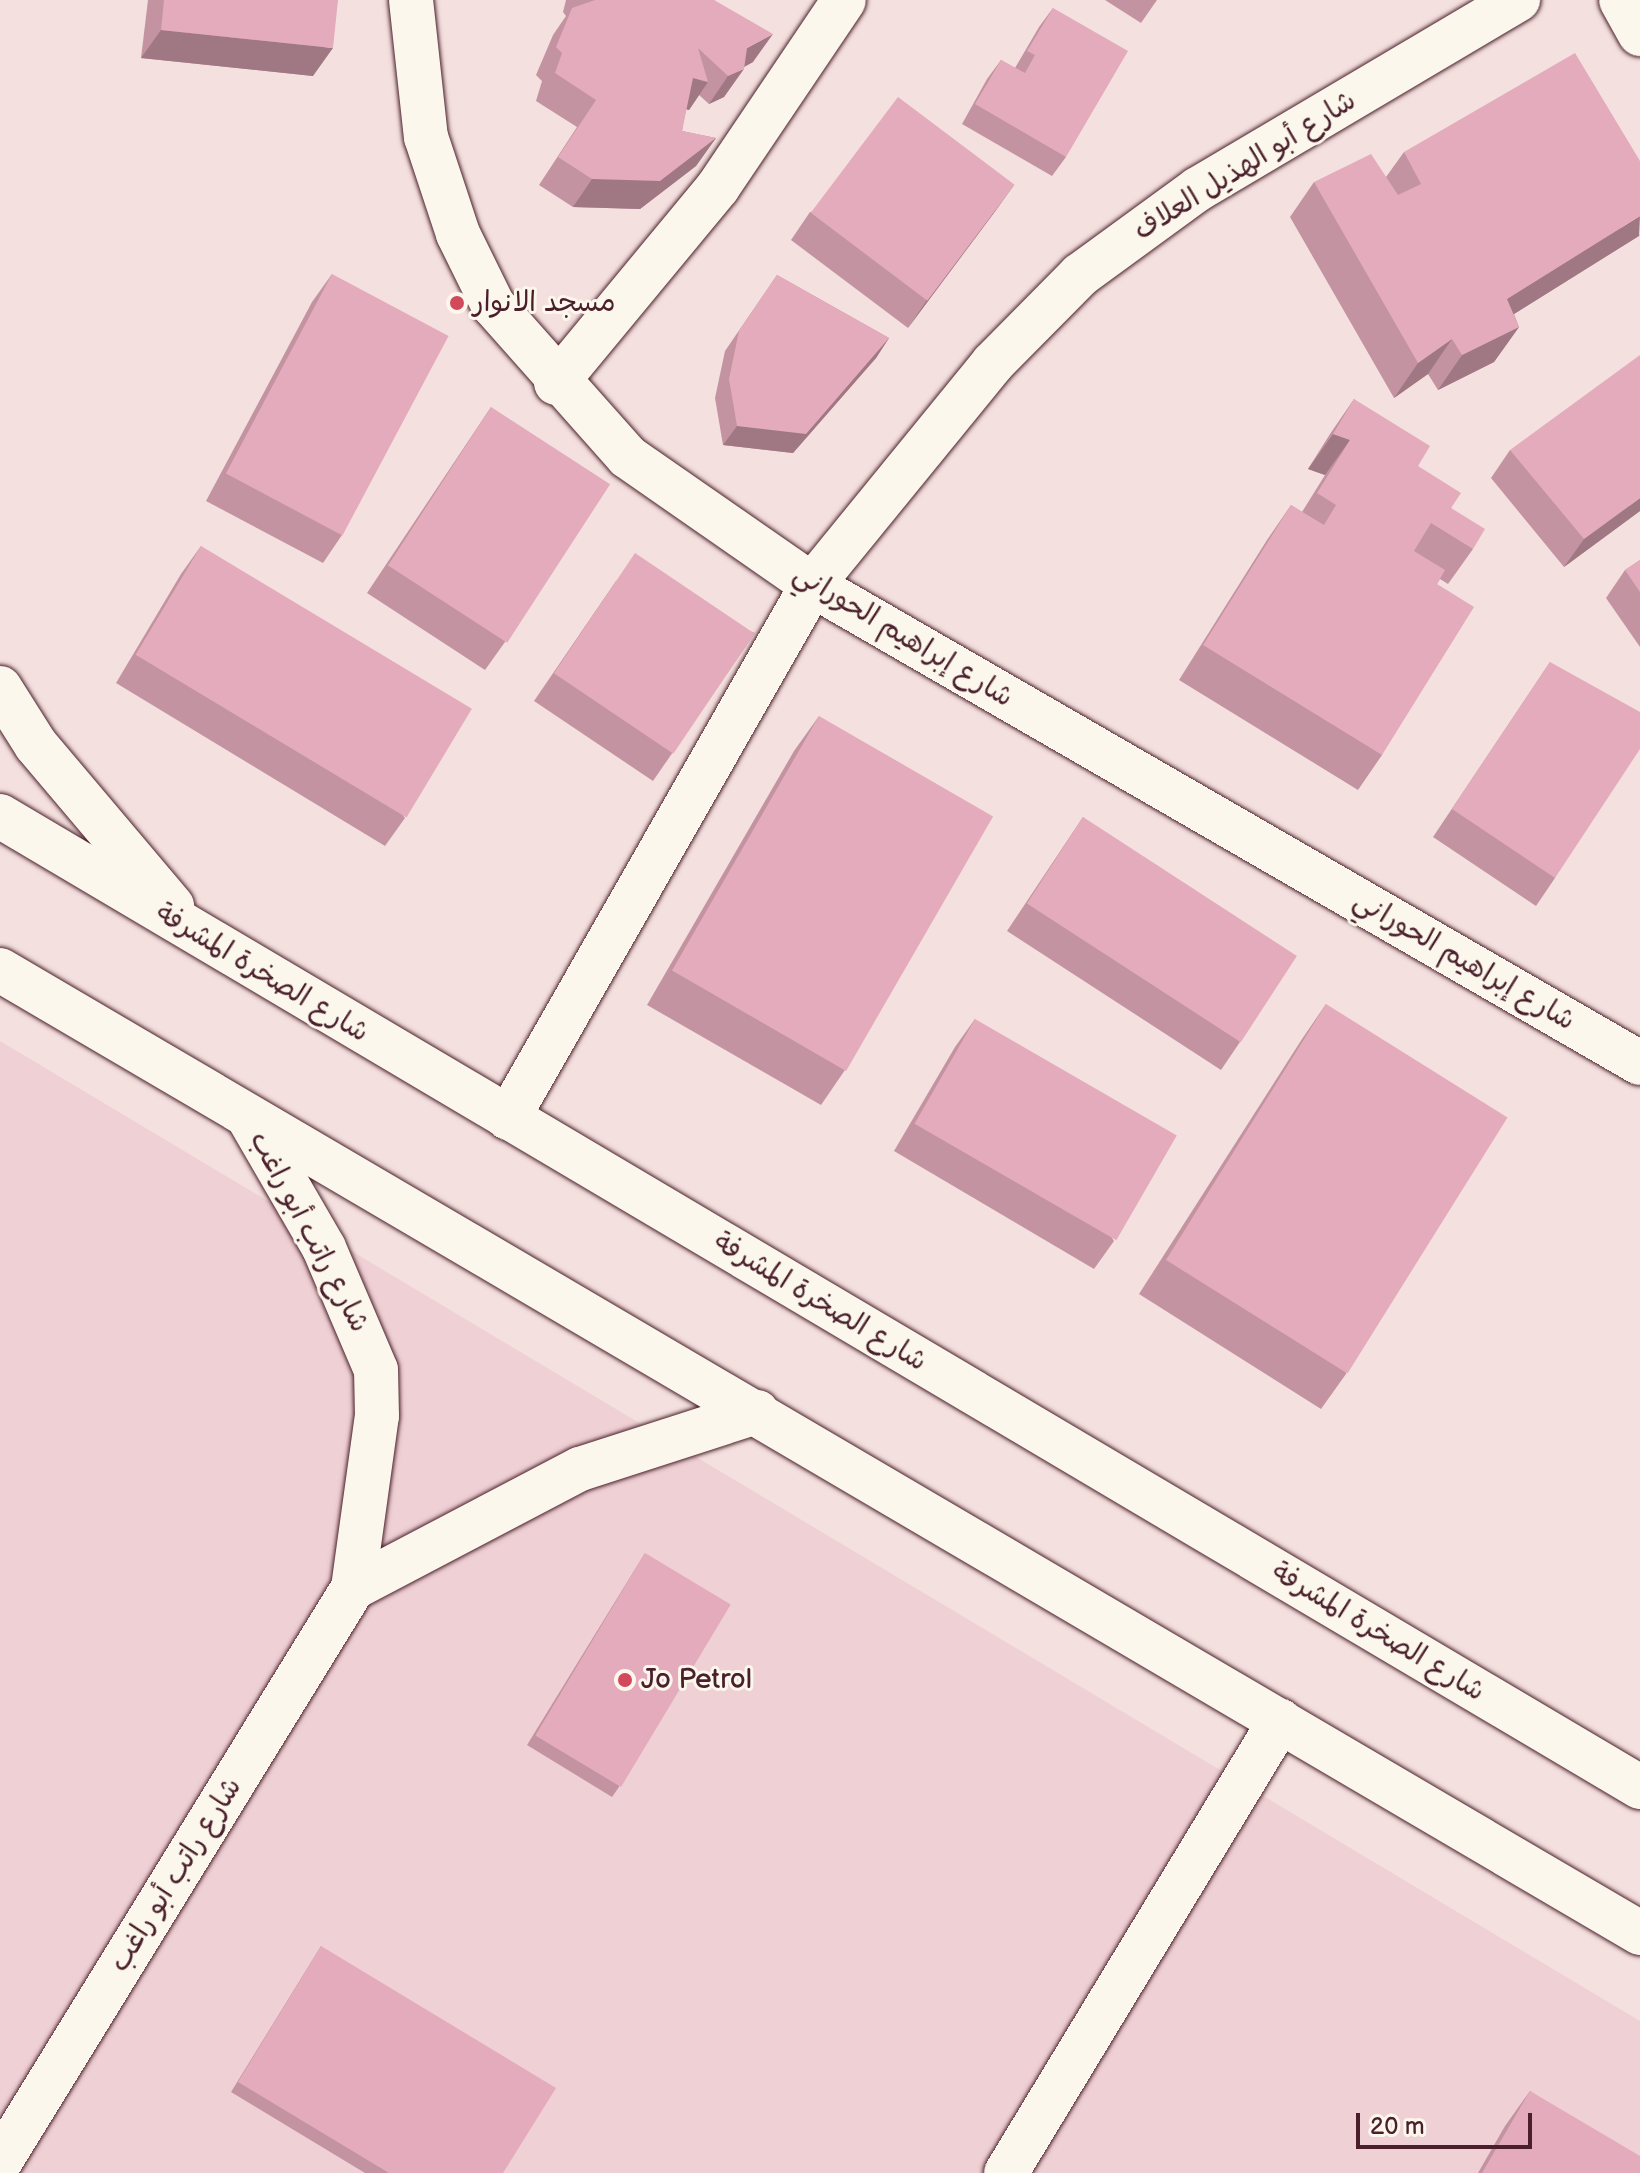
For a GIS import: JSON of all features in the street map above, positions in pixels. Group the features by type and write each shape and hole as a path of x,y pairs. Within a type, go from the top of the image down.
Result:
{"street":[{"name":"شارع إبراهيم الحوراني","path":"411,0 426,137 458,234 493,305 556,383 628,457 812,585 1640,1063"},
{"path":"556,383 718,187 844,0"},
{"name":"شارع أبو الهذيل العلاف","path":"508,1118 812,585 993,363 1080,275 1198,189 1518,0"},
{"path":"1621,0 1640,34"},
{"path":"0,688 36,745 197,935"},
{"name":"شارع الصخرة المشرفة","path":"0,816 1640,1787"},
{"path":"0,970 1640,1933"},
{"name":"شارع راتب أبو راغب","path":"0,2162 353,1588 374,1447 376,1370 324,1248 247,1115"},
{"path":"353,1588 580,1469 757,1412"},
{"path":"1006,2173 1280,1721"}],"shaded area":[{"path":"0,1041 1640,2021 1640,2173 0,2173"}],"building":[{"path":"164,0 338,0 333,48 161,30"},
{"path":"595,0 714,0 773,34 747,48 744,69 728,76 698,48 708,82 693,78 682,131 716,138 660,181 592,179 558,157 596,100 555,73 562,53 556,47 572,8"},
{"path":"1053,8 1128,51 1066,157 975,104 1001,60 1025,73 1035,55 1027,51"},
{"path":"1575,53 1640,161 1640,216 1507,299 1519,327 1462,355 1452,339 1418,363 1314,182 1371,154 1398,195 1421,184 1404,152"},
{"path":"898,97 1015,185 927,301 811,213"},
{"path":"332,274 449,336 342,536 226,474"},
{"path":"777,275 889,338 806,434 737,426 729,379 739,331"},
{"path":"1640,355 1640,498 1584,539 1510,450"},
{"path":"1354,399 1430,446 1418,466 1461,493 1451,508 1485,529 1473,549 1431,523 1414,551 1445,570 1437,584 1474,607 1382,755 1203,645 1291,505 1324,525 1336,505 1317,493 1350,440 1333,434"},
{"path":"491,407 610,484 507,643 388,566"},
{"path":"201,546 472,709 406,818 136,655"},
{"path":"635,553 754,634 673,754 554,673"},
{"path":"1640,560 1640,592 1625,570"},
{"path":"1550,662 1640,712 1640,749 1555,878 1452,809"},
{"path":"819,716 993,816 846,1071 672,971"},
{"path":"1083,817 1297,956 1241,1042 1027,903"},
{"path":"1326,1004 1507,1117 1347,1374 1166,1260"},
{"path":"975,1019 1177,1136 1116,1240 915,1124"},
{"name":"Jo Petrol","path":"645,1553 731,1605 621,1787 535,1736"},
{"path":"321,1946 556,2088 503,2173 389,2173 238,2082"},
{"path":"1530,2091 1640,2156 1640,2173 1482,2173"}],"place":[{"name":"مسجد الانوار","path":"457,303"},
{"name":"Jo Petrol","path":"625,1680"}]}
